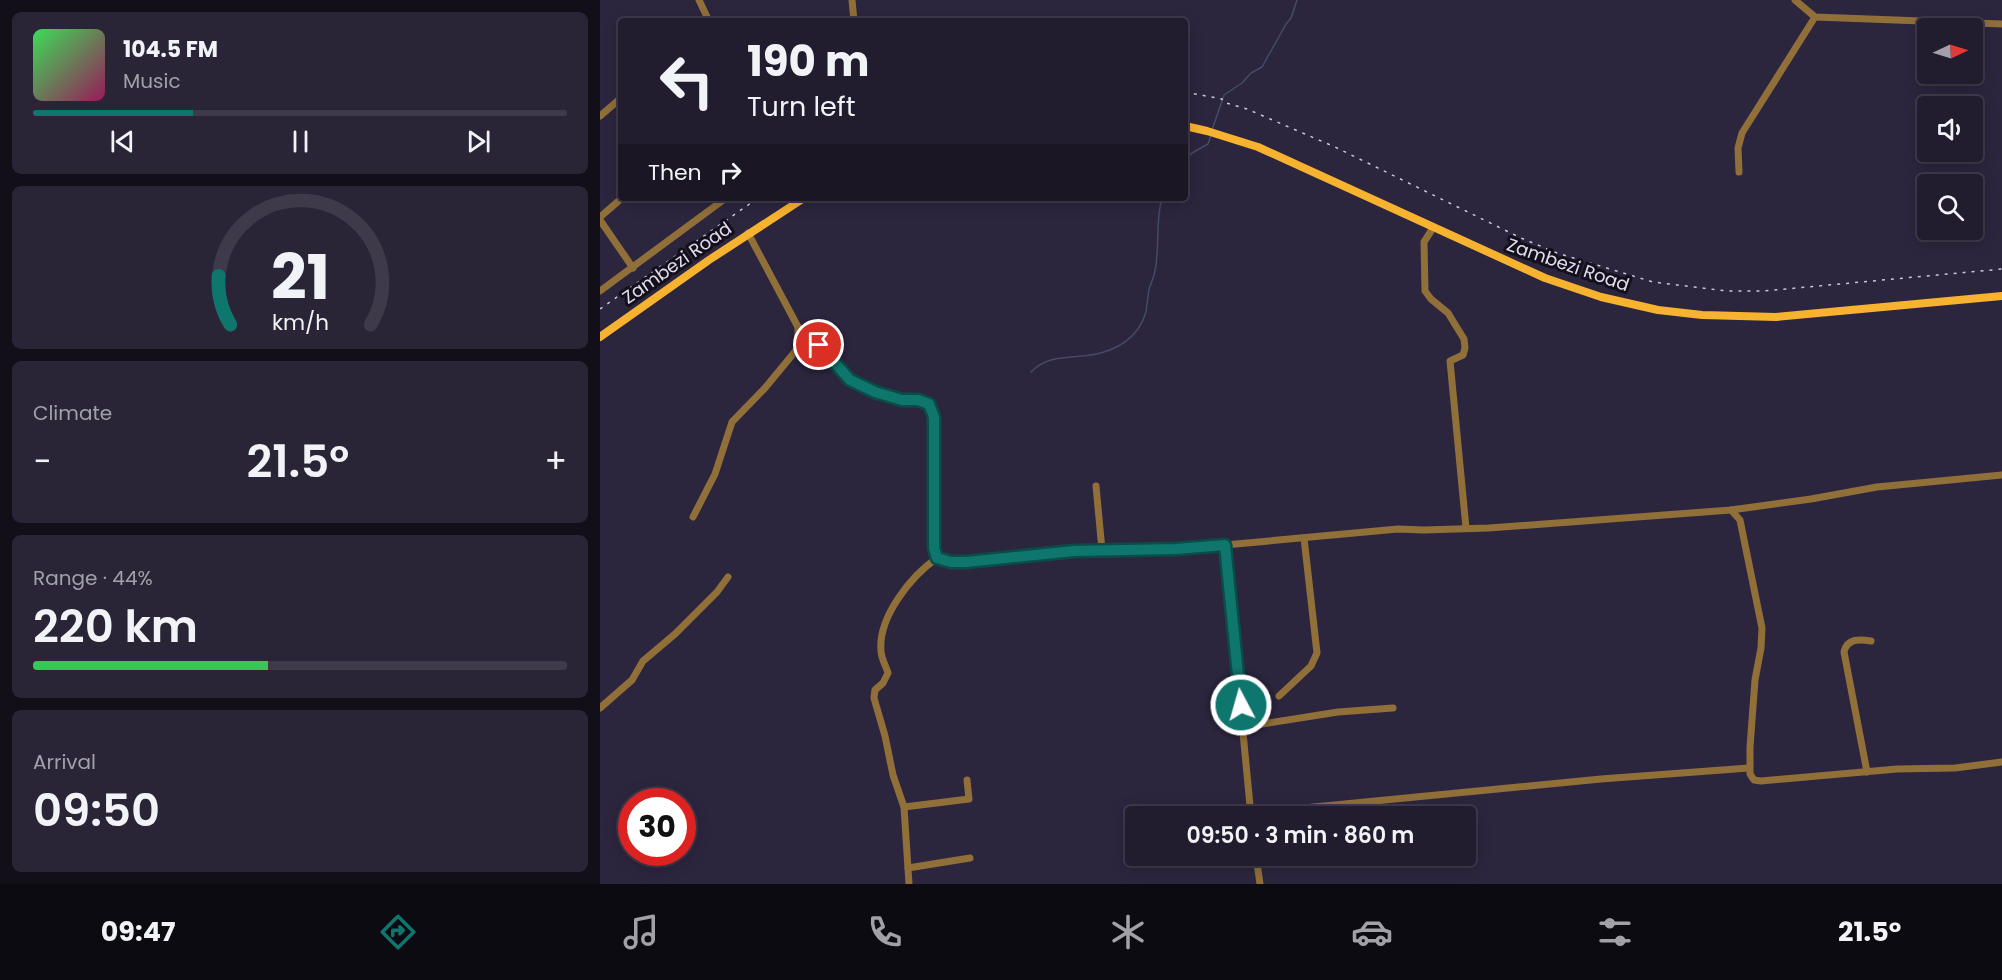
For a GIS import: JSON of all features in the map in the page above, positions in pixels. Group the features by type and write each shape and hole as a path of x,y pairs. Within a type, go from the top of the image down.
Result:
{"main road":[{"name":"Zambezi Road","path":"1188,127 1258,147 1545,278 1601,297 1658,310 1691,314 1776,317 2002,296"},
{"name":"Zambezi Road","path":"600,338 748,233 799,201"}],"street":[{"path":"699,0 708,18"},
{"path":"852,0 854,18"},
{"path":"1796,0 1815,17 2002,24"},
{"path":"1739,172 1738,148 1742,133 1815,17"},
{"path":"600,116 618,101"},
{"path":"619,201 600,218 633,268"},
{"path":"600,291 722,201"},
{"path":"1433,228 1424,242 1425,291 1448,313 1464,339 1465,348 1463,355 1450,361 1466,528"},
{"path":"748,233 798,327 819,345 850,380 875,392 902,400 918,400 929,404 934,417 934,548 937,558"},
{"path":"693,517 715,474 732,422 765,388 798,348 798,327"},
{"path":"937,558 951,562 966,562 1074,551 1225,545 1398,529 1500,527 1731,510 1877,487 2002,475"},
{"path":"1096,486 1102,550"},
{"path":"1731,510 1740,520 1762,628 1752,708 1749,768 1752,777 1757,781 1897,769 1955,768 2002,762"},
{"path":"1279,696 1311,666 1317,653 1304,538"},
{"path":"1225,545 1250,806"},
{"path":"909,884 904,807 893,776 874,690 883,683 888,673 881,655 880,644 894,604 924,567 937,558"},
{"path":"600,708 632,680 643,661 717,592 728,577"},
{"path":"1867,772 1844,652 1848,643 1854,640 1871,641"},
{"path":"1243,727 1338,712 1393,708"},
{"path":"1338,806 1591,780 1749,768"},
{"path":"904,807 969,800 968,780"},
{"path":"908,868 970,858"},
{"path":"1258,866 1260,884"}],"waterway":[{"path":"1212,130 1224,95 1262,67 1291,18 1297,0"},
{"path":"1188,158 1208,144 1211,135"},
{"path":"1031,372 1051,360 1110,350 1126,341 1138,329 1146,312 1149,289 1155,271 1162,201"}],"railway":[{"path":"1188,93 1222,99 1223,102 1247,109 1335,147 1521,238 1557,253 1653,282 1727,291 1764,291 2002,269"},
{"path":"600,309 754,201"}],"route":[{"path":"819,345 850,380 875,392 902,400 918,400 929,404 934,417 936,477 934,548 937,558 951,562 966,562 1074,551 1176,549 1225,545 1241,705"}]}
